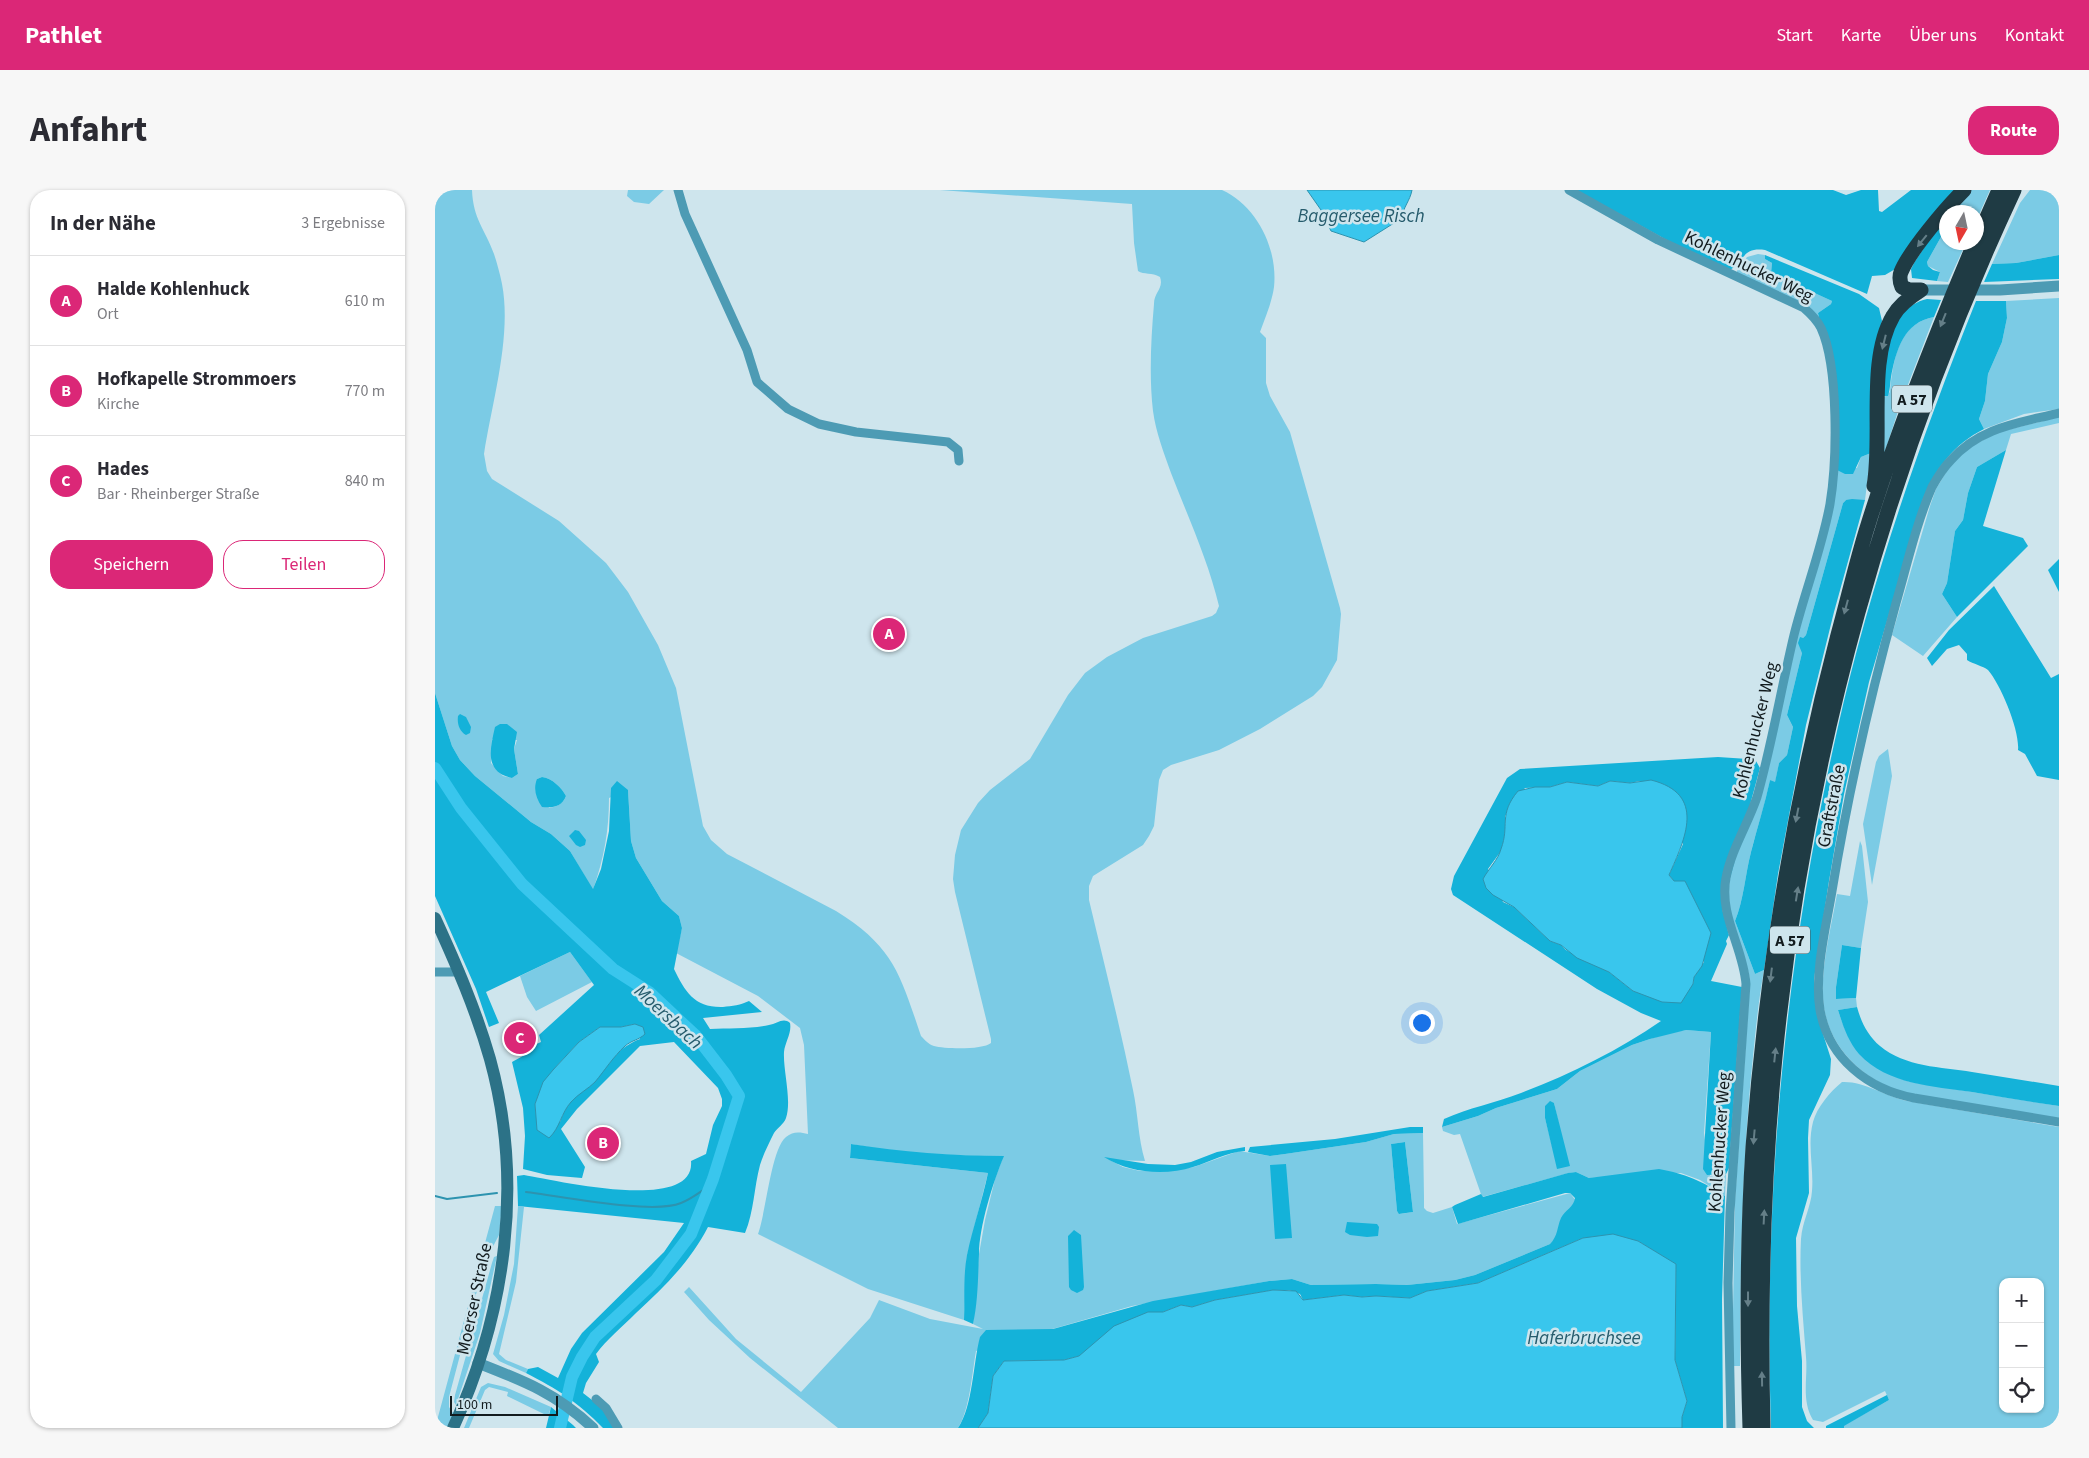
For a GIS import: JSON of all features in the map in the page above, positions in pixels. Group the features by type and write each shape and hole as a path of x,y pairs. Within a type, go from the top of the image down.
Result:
{"highway":[{"path":"1927,290 1909,290 1902,287 1900,281 1901,272 1915,250 1964,190"},
{"name":"A 57","path":"1984,233 1999,190"},
{"name":"A 57","path":"1984,237 2014,190"},
{"path":"1984,238 2025,190"},
{"name":"A 57","path":"1750,1428 1748,1295 1751,1194 1761,1065 1772,965 1785,878 1811,749 1866,530 1917,385 1977,250"},
{"name":"A 57","path":"1763,1428 1762,1288 1767,1149 1775,1056 1786,964 1813,802 1844,665 1883,526 1978,250"},
{"path":"1858,560 1877,470 1877,385 1885,338 1892,317 1897,310 1908,299 1927,290"}],"main road":[{"name":"Moerser Straße","path":"435,918 460,972 490,1059 497,1091 507,1173 507,1220 502,1265 491,1321 479,1363 453,1428"}],"street":[{"path":"679,190 685,214 747,350 757,382 788,410 819,424 856,432 948,442 958,450 959,461"},
{"name":"Kohlenhucker Weg","path":"1569,190 1658,240 1805,308 1821,329 1826,342 1832,372 1835,462 1829,506 1795,634 1760,784 1726,878 1726,913 1742,962 1746,984 1730,1212 1728,1299 1731,1428"},
{"path":"1927,290 2000,290 2059,286"},
{"name":"Graftstraße","path":"2059,413 2008,425 1984,434 1962,448 1950,460 1931,489 1894,610 1859,749 1837,862 1818,988 1823,1020 1833,1044 1848,1065 1875,1086 1897,1095 2059,1122"},
{"path":"435,972 460,972"},
{"path":"479,1363 523,1380 556,1397 593,1428"},
{"path":"596,1399 606,1408 618,1428"}],"shaded area":[{"path":"435,190 472,190 477,216 494,254 502,284 504,304 503,347 484,454 487,471 492,479 559,521 606,563 628,592 658,645 676,688 703,826 711,840 727,854 836,911 871,937 892,964 907,995 921,1036 928,1043 939,1047 964,1048 980,1047 991,1043 953,879 955,855 961,830 978,803 990,790 1030,759 1068,695 1085,673 1107,657 1143,638 1212,616 1216,613 1219,606 1203,555 1163,450 1154,419 1151,385 1151,344 1154,300 1161,281 1157,275 1138,271 1132,204 940,190 1222,190 1234,197 1255,218 1269,244 1274,273 1274,287 1260,332 1266,338 1266,383 1270,396 1290,432 1340,608 1337,660 1322,687 1313,696 1260,729 1219,750 1171,765 1163,770 1159,780 1154,826 1149,836 1143,845 1093,876 1089,886 1089,900 1128,1066 1145,1161 1110,1160 1123,1167 1140,1171 1176,1170 1194,1167 1239,1151 1270,1156 1366,1142 1394,1134 1423,1133 1424,1208 1427,1211 1433,1213 1452,1207 1457,1224 1570,1193 1576,1201 1555,1239 1550,1244 1475,1275 1455,1280 1407,1285 1311,1285 1292,1279 1269,1281 1132,1306 976,1351 968,1401 958,1428 838,1428 750,1358 709,1320 684,1292 689,1287 736,1339 801,1392 870,1318 879,1300 930,1319 983,1329 973,1324 979,1254 995,1179 1003,1157 903,1153 851,1144 850,1158 988,1173 967,1256 964,1320 868,1289 758,1234 776,1154 781,1144 791,1134 799,1132 808,1134 804,1045 800,1028 758,996 676,953 682,928 679,916 662,901 636,858 631,841 628,790 609,798 605,844 593,890 570,851 551,834 531,822 475,776 460,760 452,746 435,693","holes":["492,739 517,740 514,749 518,774 512,778 503,776 491,763","546,778 556,784 566,796 562,803 549,808 537,779","1405,1142 1413,1212 1400,1214 1397,1211 1391,1144"]},
{"path":"628,190 664,190 649,204 634,202 627,196"},
{"path":"1576,190 1833,190 1846,195 1861,190 1878,190 1879,211 1882,212 1911,190 1955,190 1944,205 1939,205 1939,212 1897,268 1885,275 1872,276 1867,294 1765,250 1748,253 1730,270 1683,249"},
{"path":"1969,190 1990,190 1983,205 1957,205"},
{"path":"2030,190 2059,190 2059,255 2016,263 1992,264 2020,203"},
{"path":"1939,226 1939,241 1927,262 1928,266 1933,270 1940,272 1937,281 1912,278 1911,269"},
{"path":"1939,241 1939,250 1963,250 1948,282 1937,281 1940,272 1928,266 1927,262"},
{"path":"1758,254 1765,255 1765,259 1772,263 1771,273 1832,301 1831,304 1818,313 1819,318 1737,274 1737,271 1747,257"},
{"path":"1765,255 1859,294 1879,308 1882,321 1876,349 1871,453 1861,457 1853,474 1845,474 1837,470 1837,419 1818,313 1831,304 1832,301 1771,273 1772,263 1765,259"},
{"path":"2059,255 2059,279 1984,282 1992,264 2016,263"},
{"path":"2059,298 2059,409 2024,414 1984,429 1979,419 1985,401 1988,374 2002,342 2007,318 2006,301"},
{"path":"1927,299 1941,300 1934,317 1915,325 1903,339 1896,357 1888,396 1882,396 1886,353 1895,325 1913,305"},
{"path":"1976,301 2006,301 2007,318 2002,342 1988,374 1985,401 1979,419 1984,429 1963,442 1947,458 1933,478 1923,499 1869,682 1844,794 1814,979 1817,1015 1831,1059 1830,1075 1809,1120 1809,1193 1796,1238 1797,1306 1802,1361 1802,1407 1807,1421 1814,1428 1771,1428 1769,1340 1771,1253 1781,1078 1791,990 1819,817 1850,676 1881,567 1916,460"},
{"path":"1934,317 1899,408 1880,467 1880,401 1890,392 1896,356 1905,335 1912,327"},
{"path":"2059,417 2059,423 2011,434 2006,450 1977,467 1968,493 1963,520 1955,531 1947,583 1942,594 1957,617 1923,656 1892,635 1936,489 1948,469 1964,451 1995,433"},
{"path":"2006,450 1983,526 2023,538 2028,546 1957,617 1942,594 1947,583 1955,531 1963,520 1968,493 1977,467"},
{"path":"1871,453 1865,500 1846,500 1843,503 1806,635 1803,638 1802,653 1787,715 1793,727 1787,755 1779,763 1775,783 1770,780 1735,921 1755,974 1764,970 1754,1043 1745,1157 1741,1261 1740,1366 1732,1366 1735,1200 1750,983 1749,974 1730,916 1728,895 1732,870 1755,812 1837,470 1857,468 1861,457"},
{"path":"1846,500 1865,500 1834,612 1806,725 1778,874 1764,970 1755,974 1735,921 1770,780 1775,782 1779,763 1787,755 1793,727 1787,715 1802,653 1798,643 1800,637 1803,638 1806,635 1843,503"},
{"path":"2059,559 2059,592 2048,570"},
{"path":"1994,586 2051,678 2059,674 2059,780 2037,776 2025,754 2018,750 2016,732 2009,708 1988,670 1967,660 1967,654 1959,645 1947,649 1932,666 1927,658 1949,630"},
{"path":"435,693 452,746 460,760 475,776 531,822 551,834 570,851 593,889 601,869 609,831 611,788 617,781 628,790 631,841 636,858 662,901 679,916 682,928 674,969 682,985 692,997 705,1005 723,1007 749,1001 762,1012 703,1018 710,1029 754,1027 782,1021 790,1023 784,1052 788,1111 785,1120 774,1133 761,1161 745,1233 708,1227 685,1263 657,1294 610,1338 596,1354 599,1362 586,1383 583,1393 601,1407 615,1428 603,1428 567,1397 526,1373 528,1369 538,1367 558,1378 571,1349 582,1333 664,1252 684,1223 518,1206 517,1176 524,1175 591,1187 621,1190 648,1190 671,1186 686,1177 691,1161 706,1154 713,1125 722,1106 722,1099 718,1088 674,1042 640,1046 577,1109 561,1129 585,1167 582,1178 547,1175 523,1169 525,1136 523,1108 512,1062 530,1052 532,1046 541,1042 539,1035 594,985 570,952 486,992 499,1023 489,1027 476,989 435,896","holes":["635,1024 640,1039 632,1042 620,1051 593,1083 576,1096 565,1110 560,1122 536,1114 535,1104 553,1070 579,1042 600,1027 621,1027"]},
{"path":"460,714 466,717 471,727 470,733 466,735 458,724 458,716"},
{"path":"500,724 507,724 517,732 514,749 518,774 512,778 497,771 491,758 495,727"},
{"path":"1888,749 1892,776 1872,885 1863,824 1876,762 1879,756"},
{"path":"1718,757 1756,761 1760,768 1722,908 1729,935 1726,941 1727,944 1711,981 1742,987 1729,1168 1726,1174 1707,1175 1703,1169 1711,1032 1686,1030 1632,1045 1580,1071 1557,1089 1442,1127 1444,1119 1521,1093 1575,1070 1611,1052 1661,1021 1641,1013 1597,989 1453,895 1451,889 1454,876 1507,778 1520,769","holes":["1610,781 1630,783 1640,781 1683,844 1669,875 1674,881 1704,962 1694,977 1693,984 1642,993 1633,991 1609,972 1566,950 1561,945 1550,941 1514,907 1503,902 1488,869 1501,851 1505,837 1505,816 1525,788 1550,787 1567,782 1598,786"]},
{"path":"542,777 553,781 566,796 560,805 542,807 535,790 537,779"},
{"path":"575,830 579,831 586,840 585,845 580,847 576,845 569,836"},
{"path":"1860,841 1868,902 1861,948 1842,945 1836,987 1836,999 1856,998 1857,1007 1838,1010 1843,1024 1856,1047 1873,1064 1896,1077 1910,1082 2059,1106 2059,1118 1906,1093 1875,1080 1849,1059 1839,1046 1831,1032 1826,1016 1823,999 1824,973 1837,894 1850,896"},
{"path":"1842,945 1861,948 1856,998 1836,999"},
{"path":"570,952 592,982 536,1011 527,997 520,976"},
{"path":"1857,1007 1863,1023 1872,1038 1890,1053 1924,1065 2059,1086 2059,1106 1927,1086 1883,1072 1859,1054 1844,1028 1838,1010"},
{"path":"1686,1030 1711,1032 1704,1133 1710,1176 1726,1174 1725,1196 1700,1180 1681,1173 1589,1178 1576,1172 1482,1197 1460,1134 1454,1135 1443,1131 1442,1127 1557,1089 1580,1071 1632,1045 1668,1033","holes":["1554,1103 1559,1125 1558,1169 1545,1118"]},
{"path":"1842,1082 1850,1082 1907,1101 2059,1127 2059,1428 1844,1428 1843,1426 1889,1400 1885,1391 1823,1422 1813,1420 1806,1397 1801,1239 1812,1191 1811,1131 1815,1116 1829,1095"},
{"path":"1550,1101 1554,1103 1570,1166 1557,1169 1545,1118 1545,1106"},
{"path":"1410,1127 1423,1127 1423,1133 1394,1134 1366,1142 1270,1156 1248,1152 1250,1147 1335,1139"},
{"path":"1405,1142 1413,1212 1399,1214 1397,1211 1391,1144"},
{"path":"851,1144 927,1153 1004,1156 991,1191 981,1231 977,1298 973,1324 964,1320 966,1263 988,1173 850,1158"},
{"path":"1245,1147 1245,1151 1225,1155 1193,1167 1159,1172 1125,1167 1104,1157 1148,1164 1175,1165 1191,1162 1217,1152"},
{"path":"1286,1164 1292,1238 1275,1239 1270,1165"},
{"path":"1659,1169 1693,1179 1725,1196 1722,1299 1723,1428 1682,1428 1682,1417 1687,1401 1675,1360 1676,1265 1638,1241 1583,1238 1478,1283 1427,1291 1410,1298 1344,1295 1303,1300 1300,1294 1289,1290 1273,1290 1215,1300 1192,1307 1181,1305 1163,1312 1148,1312 1079,1356 1064,1360 1004,1361 993,1376 988,1413 978,1428 958,1428 963,1419 970,1396 980,1337 986,1330 1053,1329 1153,1301 1269,1281 1292,1279 1311,1285 1407,1285 1455,1280 1475,1275 1550,1244 1556,1235 1561,1218 1573,1204 1575,1198 1570,1193 1565,1193 1458,1224 1452,1207 1455,1205 1481,1194 1483,1197 1568,1173 1576,1172 1589,1178"},
{"path":"495,1206 502,1206 499,1235 483,1268 449,1397 449,1407 453,1413 447,1428 435,1428"},
{"path":"518,1206 524,1207 516,1282 499,1354 506,1360 528,1369 526,1373 499,1361 493,1354 504,1315 514,1264"},
{"path":"1347,1222 1377,1224 1379,1227 1378,1236 1350,1235 1345,1232"},
{"path":"1074,1230 1081,1235 1084,1287 1083,1290 1077,1293 1069,1287 1068,1236"},
{"path":"497,1256 480,1333 456,1405 454,1402 455,1395 492,1263 494,1257"},
{"path":"488,1383 505,1387 551,1407 548,1416 507,1396 508,1392 489,1387 485,1390 469,1428 464,1428 481,1387"},
{"path":"1887,1395 1889,1400 1844,1426 1844,1428 1826,1428 1826,1426"},
{"path":"551,1407 573,1425 576,1428 546,1428"}],"water":[{"name":"Baggersee Risch","path":"1307,190 1412,190 1402,218 1364,242 1331,231 1321,210"},
{"path":"1651,780 1669,787 1680,796 1686,807 1685,833 1669,875 1674,881 1685,881 1711,933 1702,966 1694,977 1693,984 1681,1003 1662,1002 1633,991 1609,972 1577,958 1561,945 1550,941 1514,907 1493,895 1486,888 1483,879 1500,853 1508,807 1518,791 1535,787 1550,787 1567,782 1598,786 1610,781 1630,783"},
{"path":"635,1024 643,1027 645,1034 625,1046 595,1082 571,1102 553,1134 549,1138 537,1130 535,1104 543,1082 553,1070 579,1042 600,1027 621,1027"},
{"name":"Haferbruchsee","path":"1613,1234 1638,1241 1676,1264 1675,1360 1687,1401 1682,1417 1682,1428 978,1428 988,1413 993,1376 1004,1361 1064,1360 1079,1356 1114,1326 1148,1312 1163,1312 1181,1305 1192,1307 1215,1300 1273,1290 1296,1291 1303,1300 1344,1295 1410,1298 1427,1291 1478,1283 1583,1238"}],"waterway":[{"name":"Moersbach","path":"435,768 461,808 522,884 613,969 649,992 696,1036 726,1075 739,1096 713,1179 691,1234 656,1280 595,1337 572,1377 560,1428"},
{"path":"526,1192 606,1204 650,1207 681,1203 711,1185"},
{"path":"435,1196 447,1199 497,1193"}],"place":[{"name":"Halde Kohlenhuck","path":"889,634"},
{"name":"Hades","path":"520,1038"},
{"name":"Hofkapelle Strommoers","path":"603,1143"}]}
